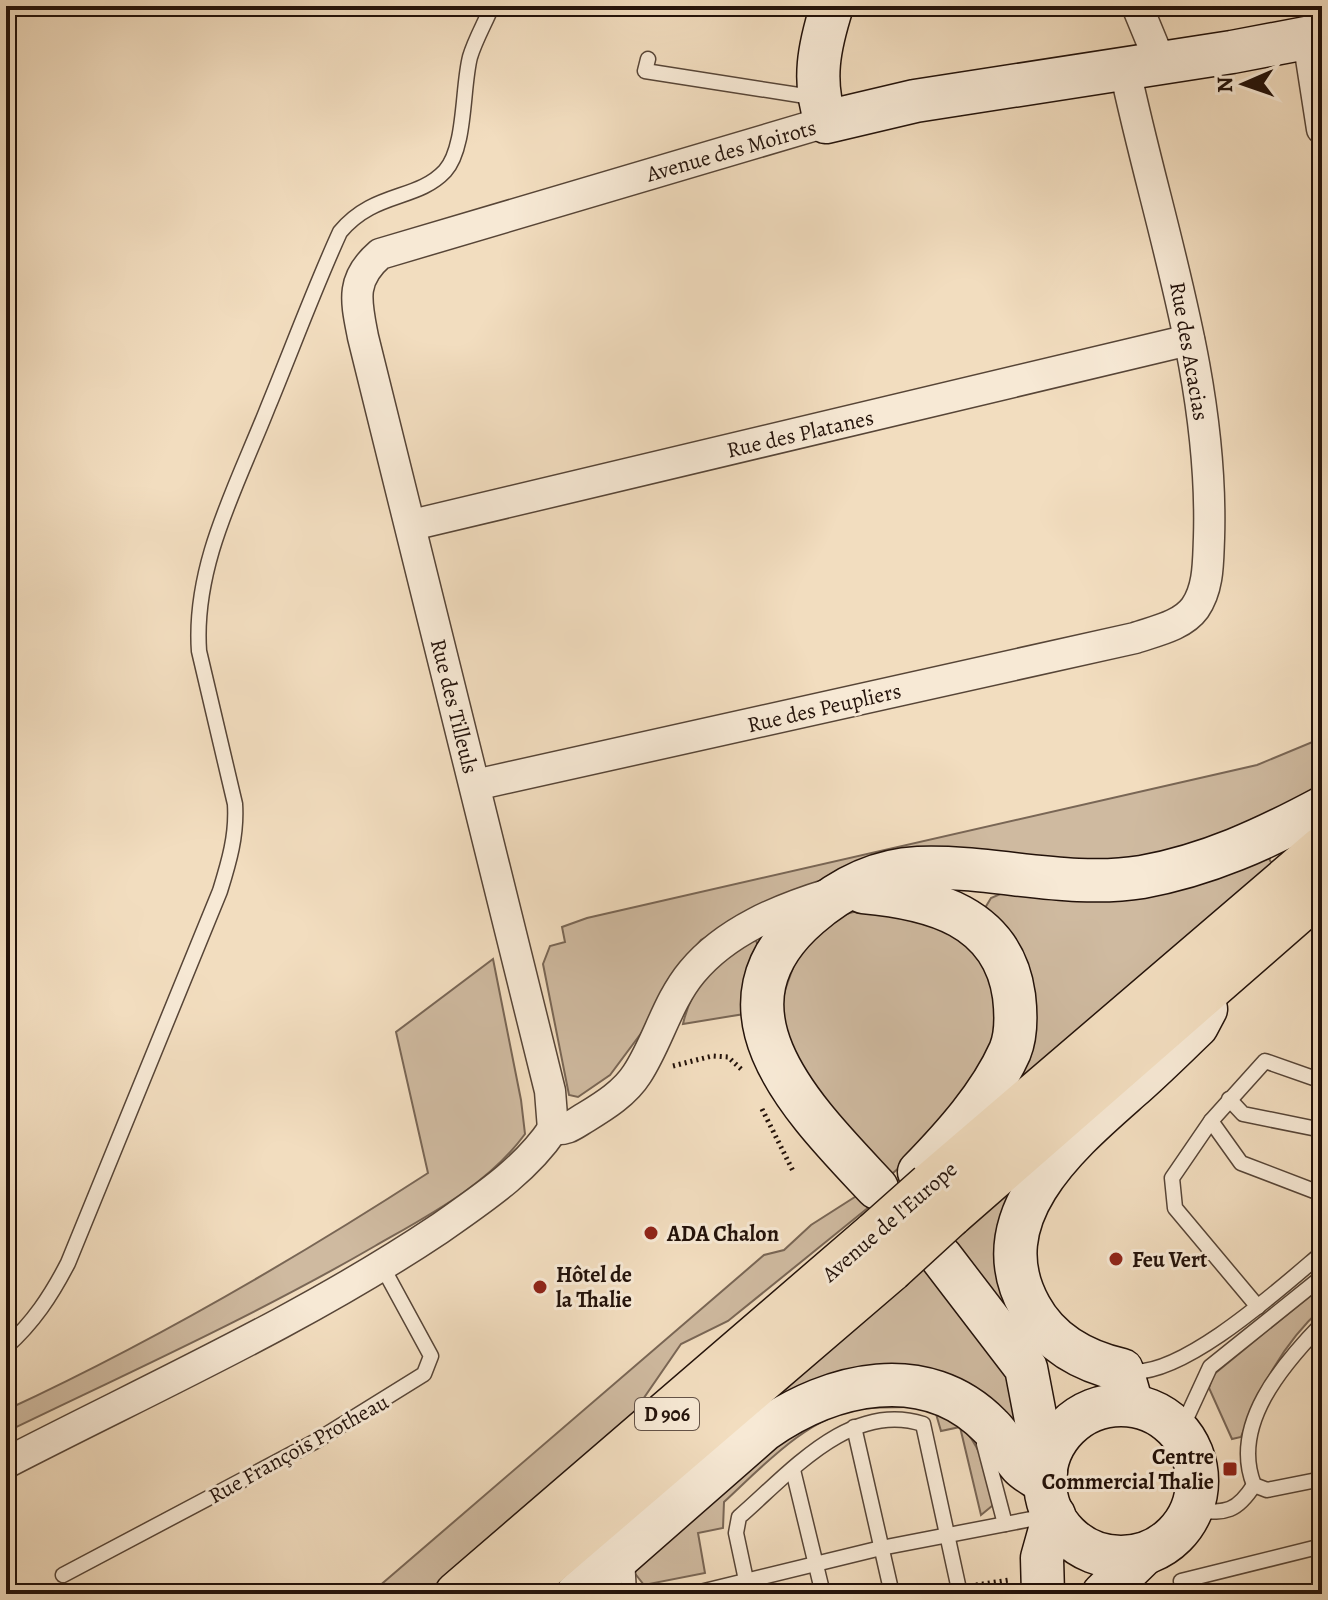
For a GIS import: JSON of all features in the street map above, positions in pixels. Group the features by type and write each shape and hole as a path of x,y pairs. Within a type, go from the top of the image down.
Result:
{"main road":[{"name":"Avenue de l'Europe","path":"512,1594 883,1252 933,1190 1322,849"},
{"name":"Avenue de l'Europe","path":"933,1190 1228,971 1322,890"},
{"name":"Avenue de l'Europe","path":"457,1594 883,1252"}],"street":[{"path":"822,110 818,54 832,6"},
{"name":"Rue des Acacias","path":"1137,6 1143,67 1207,462 1208,564 1204,592 1194,611 1173,625"},
{"path":"1315,37 1322,129"},
{"name":"Avenue des Moirots","path":"358,283 363,268 380,254 822,110 915,101 1143,67 1315,37"},
{"name":"Rue des Tilleuls","path":"358,283 356,304 363,337 550,1091 553,1129"},
{"name":"Rue des Platanes","path":"412,525 1189,340"},
{"name":"Rue des Peupliers","path":"475,785 1135,638 1173,625"},
{"path":"6,1463 323,1301 382,1266 509,1177 534,1155 553,1129 564,1131 591,1114 617,1097 637,1075 691,973 719,946 785,907 888,872 918,868 1082,879 1140,877 1251,846 1322,808"},
{"path":"877,1188 793,1093 771,1051 761,1012 765,975 785,937 842,890 914,896 940,905 987,937 1003,961 1012,986 1016,1016 1011,1049 933,1190"},
{"path":"1103,1594 1144,1554 1171,1539 1191,1511 1197,1491 1197,1470 1180,1432 1167,1419 1125,1393 1053,1338 1037,1320 1018,1278 1018,1230 1042,1176 1064,1148 1197,1026 1228,971"},
{"path":"941,1257 1026,1368 1048,1490 1065,1533 1082,1546 1102,1555 1123,1557 1144,1554"},
{"path":"1026,1368 1125,1393"},
{"path":"577,1594 764,1430 792,1410 824,1395 849,1388 895,1384 943,1394 963,1404 990,1425 1021,1466 1048,1490"},
{"path":"1043,1594 1042,1558 1048,1490 1058,1437 1071,1424 1125,1393"}],"lane":[{"path":"6,1347 43,1306 68,1263 220,891 230,857 237,828 235,804 199,651 197,628 198,603 214,541 340,232 368,206 427,184 445,171 456,153 471,55 492,6"},
{"path":"648,59 645,71 822,110"},
{"path":"1258,1307 1175,1208 1172,1178 1211,1121 1265,1061 1322,1081"},
{"path":"1229,1099 1243,1114 1322,1130"},
{"path":"1211,1121 1241,1163 1322,1194"},
{"path":"1125,1393 1140,1373 1167,1364 1207,1343 1258,1307 1322,1253"},
{"name":"Rue François Protheau","path":"63,1575 316,1441 424,1374 431,1356 382,1266"},
{"path":"1180,1432 1210,1367 1322,1277"},
{"path":"1322,1324 1292,1354 1254,1419 1247,1451 1248,1471 1254,1485 1267,1490 1322,1479"},
{"path":"963,1404 992,1467 1005,1524"},
{"path":"748,1587 736,1533 739,1517 816,1450 854,1427 863,1422 909,1420 923,1424 960,1594"},
{"path":"854,1427 892,1594"},
{"path":"793,1470 823,1594"},
{"path":"1191,1511 1222,1512 1241,1506 1254,1485"},
{"path":"692,1594 748,1587 816,1564 881,1548 1005,1524 1048,1490"},
{"path":"1181,1581 1322,1546"},
{"path":"627,1553 629,1594"}],"path":[{"path":"637,1075 712,1056 728,1057 750,1078"},
{"path":"761,1105 793,1171"}],"shaded area":[{"path":"1322,738 1322,798 1152,864 843,871 744,915 701,940 668,980 645,1028 610,1075 578,1097 569,1095 543,964 550,946 565,942 562,927 587,918 1257,765"},
{"path":"1266,853 1272,864 982,1122 1009,1074 985,908 991,898 1014,888"},
{"path":"879,907 916,908 995,965 1002,1020 953,1122 887,1178 807,1076 784,1032 781,1014 791,973 810,938 840,916"},
{"path":"755,938 760,951 744,1014 683,1024 693,996 709,973 730,954"},
{"path":"493,959 525,1134 494,1169 456,1198 285,1296 6,1432 6,1410 115,1357 221,1299 428,1173 396,1032"},
{"path":"1026,1174 1039,1346 947,1245"},
{"path":"858,1195 869,1207 728,1321 681,1344 630,1418 430,1594 370,1594 764,1255 784,1250 811,1225"},
{"path":"923,1265 1019,1390 1021,1436 964,1385 932,1370 909,1366 862,1367 838,1373 772,1401"},
{"path":"1322,1286 1322,1308 1284,1352 1256,1401 1241,1437 1232,1439 1209,1388 1213,1375"},
{"path":"891,1394 939,1408 962,1427 980,1453 992,1492 992,1506 981,1515 960,1427 941,1431 934,1407 860,1409 822,1422 786,1445 724,1502 723,1528 698,1533 705,1573 644,1585 633,1571 637,1551 781,1427 841,1400"}],"place":[{"name":"ADA Chalon","path":"651,1233"},
{"name":"Feu Vert","path":"1116,1259"},
{"name":"Hôtel de la Thalie","path":"540,1287"},
{"name":"Centre Commercial Thalie","path":"1230,1469"}]}
